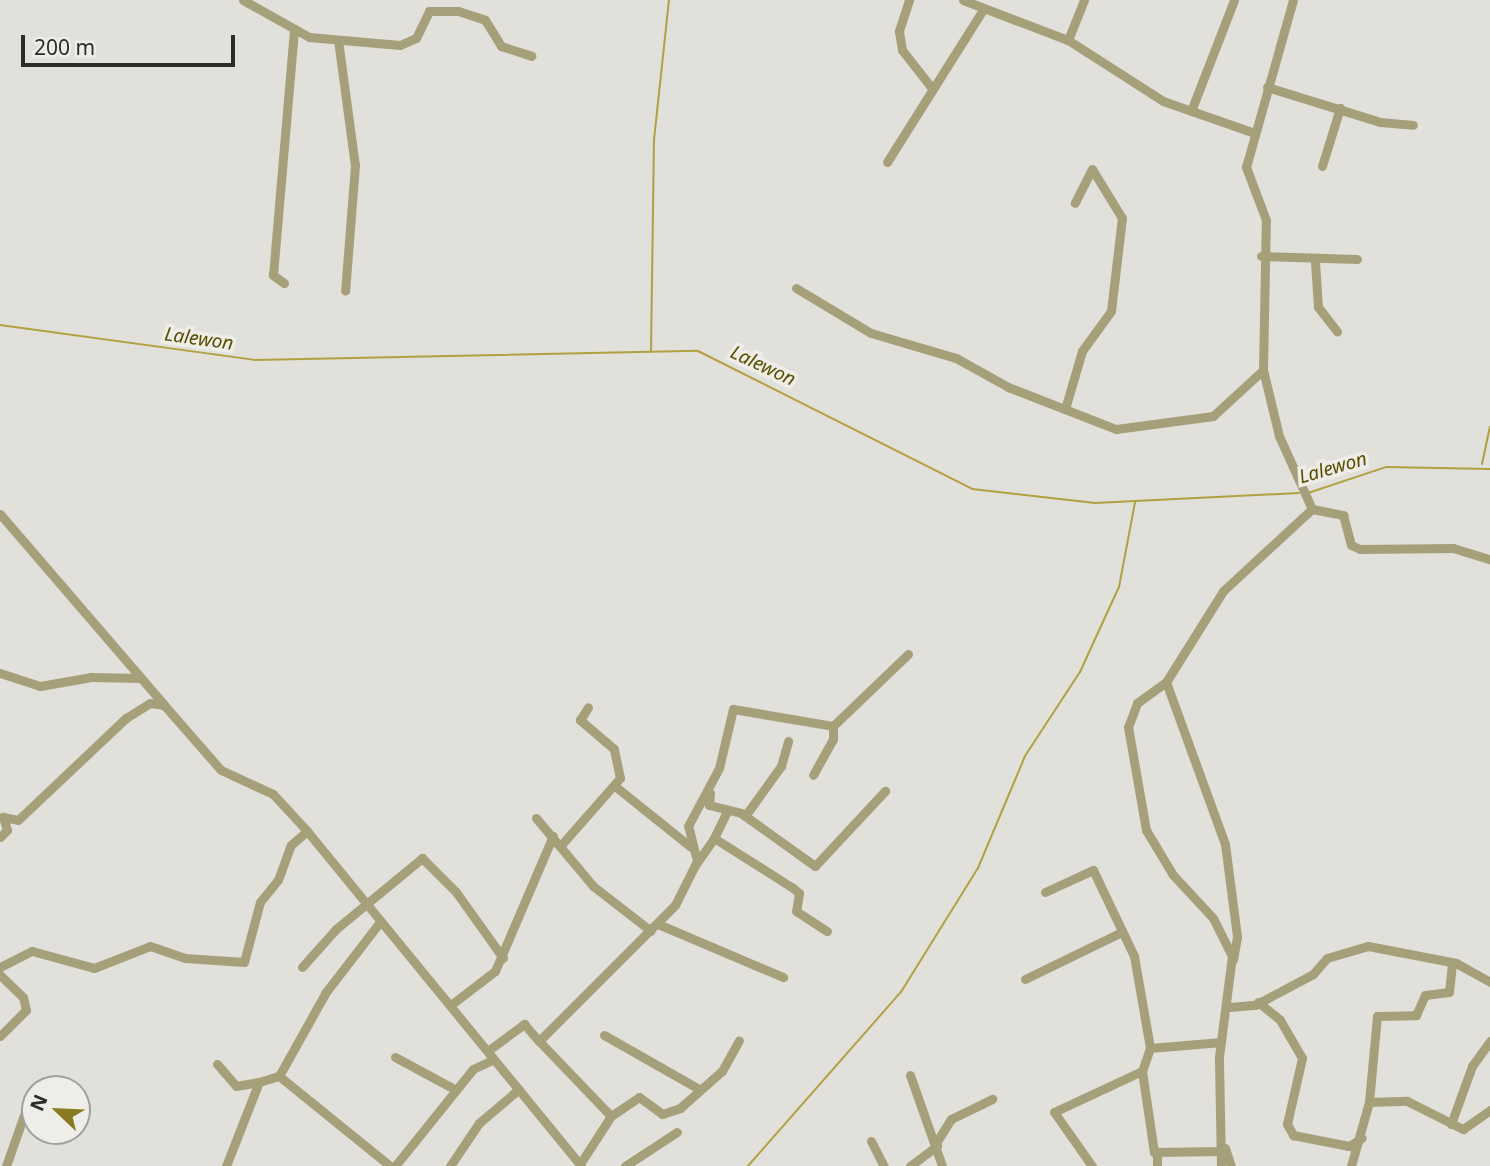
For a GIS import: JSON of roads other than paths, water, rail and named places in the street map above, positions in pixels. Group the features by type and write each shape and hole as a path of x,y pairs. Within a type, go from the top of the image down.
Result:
{"street":[{"path":"243,0 294,29 338,40 407,44 419,34 429,10 442,4 481,18 495,43 531,56"},
{"path":"909,0 899,31 902,50 930,87"},
{"path":"963,0 982,11 1068,40 1147,92 1191,111 1255,133"},
{"path":"1068,40 1084,0"},
{"path":"1191,111 1234,0"},
{"path":"1293,0 1246,167 1266,220 1261,256 1263,370 1279,436 1311,509"},
{"path":"887,162 930,87 982,11"},
{"path":"284,283 273,275 294,29"},
{"path":"338,40 355,165 345,291"},
{"path":"1267,87 1413,125"},
{"path":"1322,166 1340,108"},
{"path":"1065,410 1082,351 1111,311 1122,218 1092,169 1075,203"},
{"path":"1261,256 1315,262 1357,259"},
{"path":"1315,262 1318,307 1337,331"},
{"path":"796,288 871,333 956,358 1065,410 1116,429 1206,419 1263,370"},
{"path":"1311,509 1343,515 1351,545 1360,549 1452,548 1490,559"},
{"path":"1233,962 1213,918 1173,875 1146,830 1128,727 1137,703 1166,682 1223,592 1311,509"},
{"path":"0,514 221,770 273,794 307,831 366,907 452,1004 580,1165 611,1116 639,1097 669,1113 722,1071 739,1040"},
{"path":"813,775 833,738 833,726 908,654"},
{"path":"0,673 40,686 141,678"},
{"path":"1166,682 1225,844 1237,937 1230,1007 1221,1042 1225,1149 1221,1166"},
{"path":"2,816 18,820 125,718 150,703 164,705"},
{"path":"562,844 616,787 620,759 580,720 588,708"},
{"path":"833,726 733,709 709,804 726,813 745,816 815,866 885,790"},
{"path":"745,816 781,766 788,741"},
{"path":"616,787 695,851"},
{"path":"696,864 695,851 686,831 711,788"},
{"path":"539,1041 655,928 714,838 726,813"},
{"path":"0,837 7,830 2,816"},
{"path":"536,818 562,844 593,886 655,928 783,977"},
{"path":"0,967 32,951 94,968 150,946 173,956 244,962 260,902 278,880 291,845 307,831"},
{"path":"452,1004 503,958 553,836"},
{"path":"714,838 793,888 799,893 796,911 827,931"},
{"path":"302,967 422,858 464,902 503,958"},
{"path":"1045,892 1093,870 1134,956 1150,1048 1142,1071 1157,1166"},
{"path":"217,1064 236,1086 279,1076 326,992 380,922"},
{"path":"1025,979 1122,932"},
{"path":"1230,1007 1258,1002 1350,949 1378,946 1451,963 1490,982"},
{"path":"1351,1166 1362,1138 1377,1016 1416,1015 1425,995 1450,992 1451,963"},
{"path":"0,975 23,997 26,1010 0,1036"},
{"path":"1258,1002 1280,1020 1302,1058 1287,1124 1293,1135 1349,1146 1362,1138"},
{"path":"489,1050 524,1024 611,1116"},
{"path":"604,1035 699,1089"},
{"path":"1451,1124 1472,1066 1490,1041"},
{"path":"1150,1048 1221,1042"},
{"path":"395,1057 456,1090"},
{"path":"395,1166 476,1067 495,1059"},
{"path":"1092,1166 1054,1112 1142,1071"},
{"path":"910,1075 937,1145 942,1166"},
{"path":"279,1076 390,1166"},
{"path":"226,1166 259,1082"},
{"path":"450,1166 479,1123 519,1089"},
{"path":"911,1166 937,1145 951,1119 992,1099"},
{"path":"1368,1102 1407,1101 1451,1124 1469,1129 1490,1110"},
{"path":"6,1166 21,1124"},
{"path":"625,1166 677,1132"},
{"path":"872,1141 884,1166"},
{"path":"1157,1153 1205,1146 1225,1149"},
{"path":"1225,1149 1231,1166"}],"waterway":[{"path":"651,352 654,140 669,0"},
{"name":"Lalewon","path":"0,325 255,360 698,351 972,489 1095,503 1299,493"},
{"path":"1482,464 1490,427"},
{"name":"Lalewon","path":"1308,493 1386,467 1490,469"},
{"path":"748,1166 901,992 978,868 1025,756 1080,672 1119,587 1135,502"}]}
